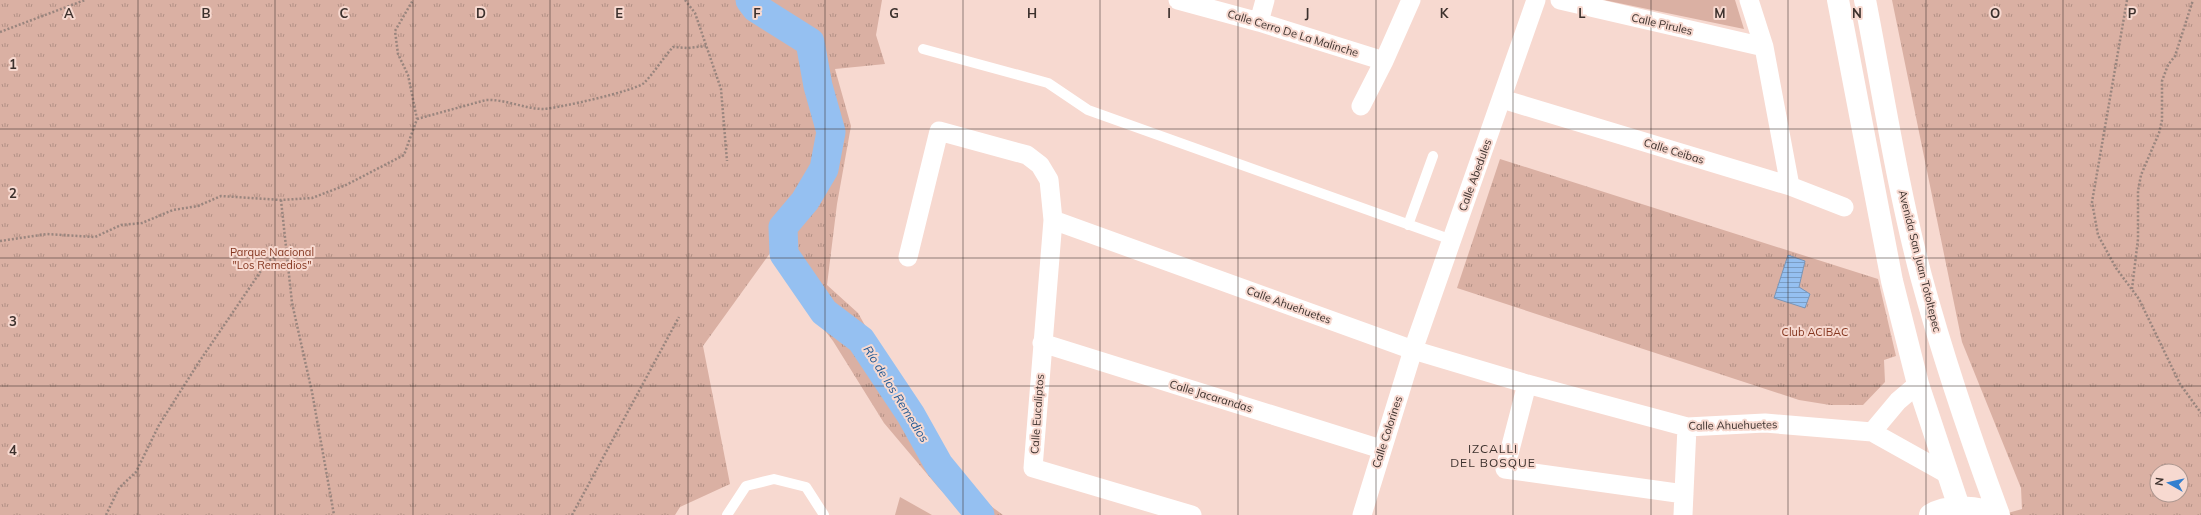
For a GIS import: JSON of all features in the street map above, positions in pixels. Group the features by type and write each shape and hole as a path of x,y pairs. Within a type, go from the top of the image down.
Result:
{"main road":[{"path":"1838,0 1892,281 1918,384 1959,507"},
{"name":"Avenida San Juan Totoltepec","path":"1865,0 1900,181 1921,276 1946,361 1998,515"},
{"path":"1918,384 1940,384 1945,387 1980,462"},
{"path":"1930,515 1959,507 1977,508 1998,515"}],"street":[{"name":"Calle Cerro De La Malinche","path":"1178,0 1258,22 1384,61"},
{"path":"1258,22 1265,0"},
{"path":"1361,106 1384,61 1411,0"},
{"name":"Calle Abedules","path":"1413,350 1536,0"},
{"name":"Calle Pirules","path":"1560,0 1764,47"},
{"path":"1749,0 1764,47 1790,186"},
{"name":"Calle Ceibas","path":"1502,100 1790,186 1844,207"},
{"name":"Calle Eucaliptos","path":"908,258 939,130 1027,155 1040,165 1049,180 1053,220 1033,468 1192,515"},
{"name":"Calle Ahuehuetes","path":"1053,220 1413,350 1527,384 1687,427 1765,423 1872,432 1949,475"},
{"name":"Calle Jacarandas","path":"1042,343 1381,449"},
{"name":"Calle Colorines","path":"1362,515 1381,449 1413,350"},
{"path":"1527,384 1505,469 1684,494"},
{"path":"1872,432 1898,401 1918,384"},
{"path":"1683,515 1687,427"}],"lane":[{"path":"923,49 1048,83 1088,110 1452,240"},
{"path":"1408,225 1433,156"},
{"path":"727,515 746,486 774,479 806,487 824,515"}],"path":[{"path":"0,32 85,0"},
{"path":"0,241 47,234 95,237 120,225 142,223 173,210 198,206 221,196 281,200 312,198 346,185 404,155 417,119 408,75 398,54 395,31 413,0"},
{"path":"685,0 695,13 721,89 727,161"},
{"path":"2127,0 2092,202 2098,235 2116,268 2139,299 2180,384 2201,413"},
{"path":"2132,290 2138,239 2138,191 2141,175 2159,133 2162,120 2162,81 2168,65 2175,56 2193,0"},
{"path":"417,119 486,100 497,100 543,109 610,95 632,89 643,84 673,47 688,48 706,46"},
{"path":"281,200 292,303 312,392 334,515"},
{"path":"106,515 119,488 136,472 159,426 199,362 267,262 287,249"},
{"path":"572,515 679,317"}],"green space":[{"name":"Parque Nacional \"Los Remedios\"","path":"0,0 882,0 876,35 885,64 835,69 851,126 837,204 827,285 858,313 915,414 976,495 1003,515 965,515 938,487 884,423 833,341 799,297 781,238 703,346 730,484 680,507 675,515 0,515"},
{"path":"1604,0 1735,0 1744,29"},
{"path":"1892,0 2201,0 2201,515 2001,515 2022,509 2021,488 1962,342"},
{"name":"Club ACIBAC","path":"1500,159 1878,279 1896,356 1884,360 1885,382 1863,405 1830,405 1799,400 1457,288"},
{"path":"900,497 932,515 895,515"}],"water":[{"path":"1788,255 1805,261 1799,287 1810,294 1805,308 1774,298"}],"waterway":[{"name":"Río de los Remedios","path":"750,0 756,8 810,42 818,86 831,132 824,169 805,201 783,227 784,254 824,312 861,340 911,415 939,465 980,515"}],"district":[{"name":"IZCALLI DEL BOSQUE","path":"1493,456"}]}
